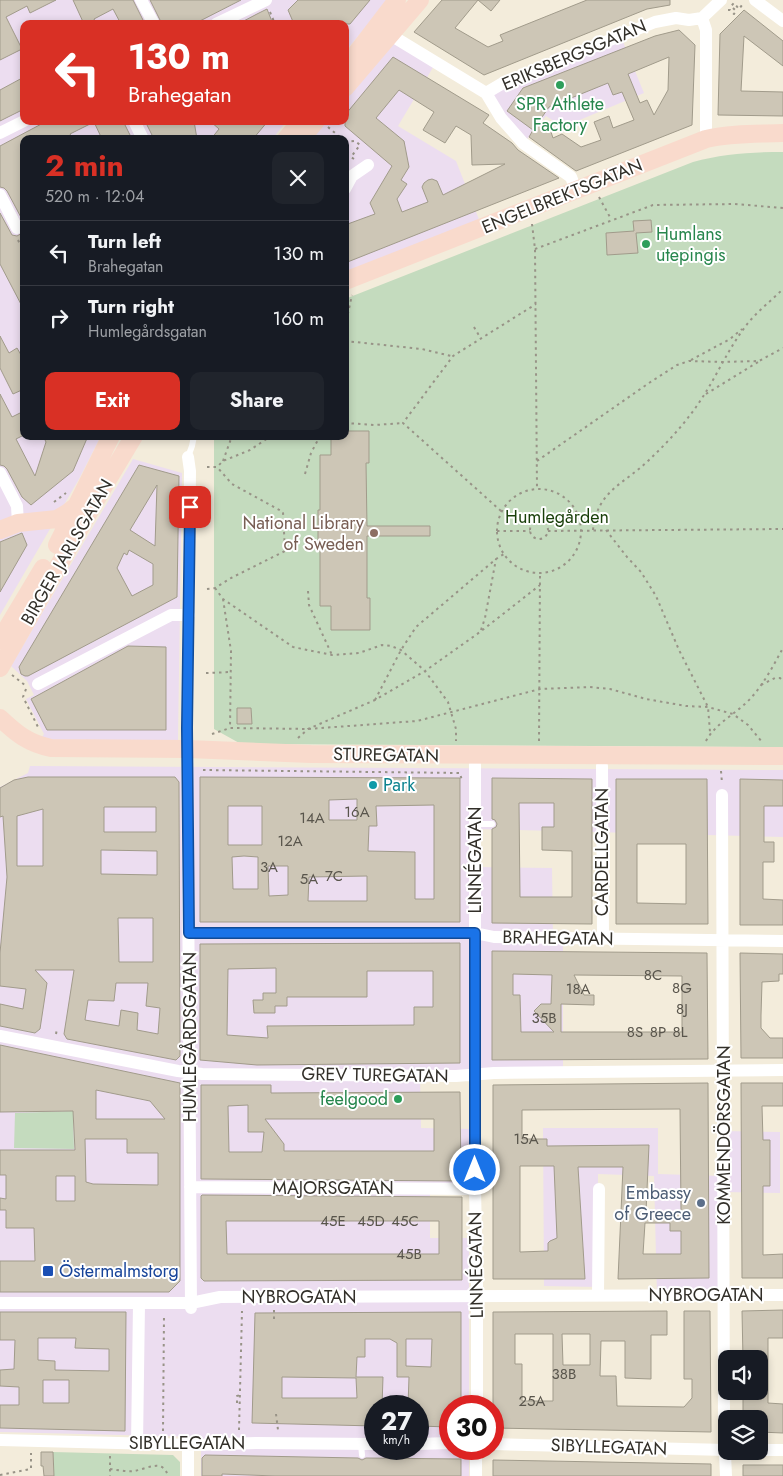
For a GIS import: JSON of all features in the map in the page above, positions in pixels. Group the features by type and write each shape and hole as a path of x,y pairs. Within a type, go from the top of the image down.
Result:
{"street":[{"path":"141,0 152,20"},
{"path":"224,20 266,0"},
{"path":"349,82 386,27 387,13 397,0"},
{"path":"349,64 386,27 420,0"},
{"path":"755,0 783,21"},
{"path":"706,139 706,30 702,18 721,1"},
{"name":"ERIKSBERGSGATAN","path":"386,27 486,93 503,83 655,22 676,18 689,20 702,18"},
{"path":"486,93 501,118 523,143 571,177 576,190"},
{"path":"0,133 20,123"},
{"path":"289,135 298,125"},
{"path":"307,135 320,125"},
{"name":"ENGELBREKTSGATAN","path":"349,286 576,190 706,139 718,136 783,133"},
{"path":"349,182 352,176 368,165"},
{"path":"0,196 17,232"},
{"name":"BIRGER JARLSGATAN","path":"0,640 63,535 109,440"},
{"name":"BIRGER JARLSGATAN","path":"6,671 104,486 132,440"},
{"name":"HUMLEGÅRDSGATAN","path":"188,457 190,471 188,754 191,1306"},
{"path":"0,473 17,506 18,522"},
{"path":"0,530 18,522 57,519 76,506"},
{"path":"33,685 115,648 171,614 189,615"},
{"name":"STUREGATAN","path":"0,718 22,738 51,748 475,765 783,764"},
{"name":"STUREGATAN","path":"0,735 29,754 45,757 188,754 783,756"},
{"name":"LINNÉGATAN","path":"475,765 477,1395"},
{"name":"CARDELLGATAN","path":"602,766 602,938"},
{"name":"KOMMENDÖRSGATAN","path":"722,794 725,1410"},
{"name":"BRAHEGATAN","path":"189,933 242,938 475,933 494,937 783,941"},
{"name":"GREV TUREGATAN","path":"0,1036 202,1074 456,1076 494,1073 783,1070"},
{"name":"MAJORSGATAN","path":"190,1187 475,1189"},
{"path":"598,1295 599,1189"},
{"name":"NYBROGATAN","path":"0,1303 164,1303 191,1306 220,1297 783,1295"},
{"path":"137,1444 139,1304"},
{"name":"SIBYLLEGATAN","path":"0,1440 188,1445 256,1443 364,1449"},
{"name":"SIBYLLEGATAN","path":"504,1444 718,1450"},
{"path":"188,1445 188,1476"},
{"path":"768,1450 783,1450"},
{"path":"476,1460 476,1476"},
{"name":"KOMMENDÖRSGATAN","path":"726,1460 726,1476"}],"lane":[{"name":"HUMLEGÅRDSGATAN","path":"188,457 193,440"},
{"path":"475,824 492,824"}],"path":[{"path":"730,10 734,14 736,11 731,6 734,3 739,9 742,5"},
{"path":"270,13 273,20"},
{"path":"322,125 336,135"},
{"path":"349,142 355,141 360,145 351,157 355,160"},
{"path":"598,194 611,220"},
{"path":"535,249 653,205 735,204 783,208"},
{"path":"532,221 535,249 537,489"},
{"path":"17,232 20,241"},
{"path":"537,462 664,372 724,343 745,326 783,289"},
{"path":"403,423 453,356 536,304"},
{"path":"593,530 602,501 612,490 640,469 690,415 745,326"},
{"path":"474,327 481,339"},
{"path":"349,341 422,349 453,356"},
{"path":"704,395 783,348"},
{"path":"689,361 759,361"},
{"path":"349,423 376,425 403,423 501,511"},
{"path":"217,468 223,461 231,440"},
{"path":"223,461 250,450 265,440"},
{"path":"305,474 311,453 318,440"},
{"path":"207,467 217,468 232,484 284,512 285,551 214,588 207,589"},
{"path":"537,489 551,490 566,498 578,514 581,530 578,548 570,559 556,570 540,573 528,572 510,562 498,540 497,531 501,511 513,497 526,491 537,489"},
{"path":"540,521 546,524 548,530 546,537 538,540 532,536 530,531 533,524 540,521"},
{"path":"548,530 783,529"},
{"path":"606,530 650,585 679,650 708,707 710,732 748,701 761,685 783,648"},
{"path":"497,531 530,531"},
{"path":"374,700 401,650 416,627 504,554"},
{"path":"480,632 486,618 496,560"},
{"path":"539,741 540,573"},
{"path":"308,729 374,700 425,671 480,632 540,585"},
{"path":"214,588 223,599 293,646 332,655 359,653 382,645 401,650 425,671 448,702 456,729 456,749"},
{"path":"308,591 309,605 332,655"},
{"path":"223,599 231,651 230,728"},
{"path":"6,671 33,685 23,697 39,728"},
{"path":"206,673 232,672"},
{"path":"761,685 775,678 780,678 783,681"},
{"path":"205,737 230,728 308,729 417,722 540,689 590,687 610,689 646,699 686,706 708,707 733,714 748,725 764,745"},
{"path":"721,764 722,794"},
{"name":"STUREGATAN","path":"203,770 460,773 463,783"},
{"path":"163,1433 164,1303"},
{"path":"274,1310 274,1323"},
{"path":"239,1430 242,1311"},
{"path":"237,1403 237,1396 240,1395"},
{"path":"276,1414 278,1430"},
{"path":"0,1475 31,1469 31,1448"},
{"path":"110,1453 110,1476"},
{"path":"110,1469 124,1472 160,1466 165,1469 168,1476"}],"shaded area":[{"path":"0,0 388,0 349,47 349,20 20,20 20,125 284,125 275,135 20,135 20,440 99,440 79,479 0,615"},
{"path":"621,37 644,93 563,127 546,116 523,144 485,94"},
{"path":"395,40 435,64 398,126 456,161 480,222 349,271 349,135 313,135 322,125 349,125 349,92"},
{"path":"133,459 182,473 178,740 50,742 41,739 44,734 26,699 34,695 27,681 11,666"},
{"path":"30,766 783,770 783,837 476,829 476,867 552,868 553,939 563,939 563,1074 420,1075 421,1128 474,1129 474,1190 430,1190 430,1238 469,1238 469,1395 439,1395 439,1460 469,1460 469,1476 201,1476 201,1437 0,1432 0,787 28,773"},
{"path":"543,1128 658,1128 658,1174 722,1176 723,1131 780,1132 780,1193 723,1192 723,1297 657,1296 654,1176 598,1174 598,1287 544,1286"}],"green space":[{"name":"Humlegården","path":"760,152 783,152 783,747 241,744 214,729 214,440 349,440 349,297 693,162 715,157"},
{"path":"73,1111 74,1149 14,1148 15,1113"},
{"path":"53,1452 173,1455 180,1462 180,1476 54,1476"}],"building":[{"path":"0,0 56,0 30,13 27,6 6,17 20,45 20,50 0,60"},
{"path":"73,0 133,0 143,20 119,20 113,9 94,20 82,20"},
{"path":"150,0 241,0 202,20 160,20"},
{"path":"298,0 370,0 350,24 349,20 292,20 288,10"},
{"path":"442,0 478,0 455,28 488,47 503,41 500,35 587,0 670,0 670,5 647,9 484,75 414,32"},
{"path":"478,0 500,0 491,11"},
{"path":"267,9 271,20 246,20"},
{"path":"744,10 783,41 783,66 744,36 741,91 783,92 783,116 718,115 720,34"},
{"path":"679,30 695,45 692,125 576,171 529,137 533,130 507,111 523,88 655,36","holes":["669,57 668,90 654,115 647,100 640,103 628,74","608,83 613,95 622,92 634,120 613,128 609,116 594,122 601,140 581,147 562,134 553,138 549,126 540,120 549,107"]},
{"path":"393,57 489,115 483,123 559,178 349,261 349,224 375,214 370,203 392,166 345,126 349,125 349,110","holes":["399,90 434,112 423,130 445,143 456,126 471,135 472,165 505,164 443,195 437,181 428,180 422,187 428,202 402,212 397,199 407,184 401,180 409,167 404,141 376,118"]},
{"path":"20,79 20,111 0,121 0,90"},
{"path":"39,125 88,125 71,135 21,135"},
{"path":"95,125 125,125 130,135 100,135"},
{"path":"147,125 195,125 196,135 152,135"},
{"path":"214,125 265,125 256,135 214,135 219,129"},
{"path":"20,135 20,215 7,191 0,187 0,146"},
{"path":"0,213 12,235 20,234 20,302 0,264"},
{"path":"651,220 652,232 636,233 638,253 607,255 606,233 634,231 633,221"},
{"path":"0,336 9,353 17,348 20,353 20,391 13,394 0,368"},
{"path":"0,394 12,417 20,413 20,437 16,439 35,476 45,440 86,440 73,471 31,505 22,497 7,469 0,465"},
{"name":"National Library of Sweden","path":"349,431 369,431 369,463 366,463 367,526 430,526 430,536 367,536 367,598 370,598 370,630 331,630 331,606 320,606 318,510 320,510 320,455 331,455 331,440 349,440"},
{"path":"139,465 179,476 177,597 28,676 21,674 19,667","holes":["157,485 155,546 130,530","129,550 153,564 153,585 132,596 117,568 124,553 127,555"]},
{"path":"22,533 27,545 0,592 0,542"},
{"path":"128,646 166,647 166,730 47,730 31,699"},
{"path":"237,708 251,708 252,724 237,724"},
{"path":"28,777 175,777 179,782 180,1056 176,1060 67,1039 64,1034 74,970 35,970 47,983 40,1029 35,1033 0,1026 0,1004 23,1009 26,989 0,986 0,953 7,877 3,816 0,817 0,788 14,780","holes":["104,807 156,807 156,832 104,832","43,809 43,866 17,866 17,816","101,850 157,851 157,875 101,874","118,918 153,918 153,962 119,962","116,983 148,983 146,1006 160,1008 158,1034 137,1030 138,1013 121,1010 119,1026 85,1020 88,1000 114,1001"]},
{"path":"200,777 460,778 460,922 200,922","holes":["357,799 357,820 329,820 329,800","434,805 434,899 415,899 415,852 368,851 369,826 377,826 376,806","228,806 262,806 262,845 228,845","232,857 258,857 258,889 233,889","268,866 288,866 288,895 269,896","367,876 367,901 308,901 309,877"]},
{"path":"492,778 592,779 592,924 492,923 492,829 497,824 492,819","holes":["519,803 554,803 554,827 542,827 542,850 572,851 572,897 520,897"]},
{"path":"616,779 707,779 708,924 616,924","holes":["637,844 686,844 686,904 637,903"]},
{"path":"740,779 783,780 783,806 764,806 764,842 774,842 774,862 763,862 763,899 783,900 783,925 740,925"},
{"path":"460,943 460,1063 257,1065 200,1060 200,944","holes":["276,968 276,993 263,993 263,1000 253,1000 254,1013 275,1013 275,1006 287,1006 287,997 367,997 367,971 433,971 433,1007 414,1007 414,1025 267,1026 268,1038 227,1035 228,969"]},
{"path":"492,951 707,953 708,1059 492,1060","holes":["513,974 552,975 551,1004 541,1004 534,1011 554,1032 521,1032 520,995 513,995","574,975 682,976 682,1032 561,1032 561,1004 594,1005 594,995 584,995"]},
{"path":"740,953 783,954 783,974 779,974 779,981 762,982 761,1028 770,1038 783,1038 783,1058 741,1058"},
{"path":"0,1045 180,1083 180,1281 169,1292 0,1292 0,1261 35,1261 34,1228 6,1228 6,1210 0,1210 0,1198 6,1199 6,1175 0,1175 0,1150 75,1150 73,1111 0,1112","holes":["96,1090 150,1101 165,1119 96,1119","85,1139 127,1139 127,1153 158,1153 158,1185 93,1184 86,1182","56,1176 75,1176 75,1201 56,1201"]},
{"path":"708,1083 709,1278 618,1279 623,1167 578,1167 585,1279 493,1279 493,1085","holes":["680,1109 681,1212 646,1212 649,1145 547,1146 547,1139 522,1139 522,1110","520,1166 554,1166 557,1238 548,1243 548,1251 520,1252","645,1223 670,1223 670,1231 681,1231 681,1254 643,1254"]},
{"path":"741,1083 783,1083 783,1106 762,1106 763,1140 770,1140 770,1186 763,1186 763,1255 783,1254 783,1278 742,1278"},
{"path":"201,1085 271,1085 271,1093 460,1092 461,1181 201,1179","holes":["248,1105 248,1132 264,1132 262,1152 229,1152 228,1106","265,1119 434,1119 434,1151 284,1151 284,1144"]},
{"path":"201,1196 462,1197 462,1280 204,1281 201,1278","holes":["226,1221 439,1221 439,1254 227,1254"]},
{"path":"783,1310 783,1338 768,1338 768,1350 743,1350 742,1311"},
{"path":"667,1311 667,1335 651,1335 651,1379 625,1378 625,1341 601,1341 600,1376 616,1376 617,1406 684,1407 692,1398 692,1379 684,1379 684,1311 710,1311 711,1432 504,1428 504,1395 493,1395 493,1312","holes":["515,1334 553,1334 553,1401 522,1401 522,1364 515,1364","562,1334 590,1334 590,1365 563,1365"]},
{"path":"0,1312 126,1312 125,1431 0,1428 0,1405 19,1405 19,1387 0,1386 0,1370 14,1369 15,1340 0,1340","holes":["38,1338 76,1338 75,1348 109,1349 109,1371 55,1370 55,1361 38,1360","43,1380 69,1380 69,1403 43,1403"]},
{"path":"461,1312 461,1395 439,1395 439,1427 429,1426 429,1395 408,1395 409,1377 397,1377 397,1343 390,1339 365,1339 365,1357 357,1357 356,1377 383,1377 382,1395 364,1395 364,1426 252,1423 255,1313","holes":["406,1339 432,1339 431,1367 406,1366","282,1377 356,1378 357,1398 282,1398"]},
{"path":"743,1400 768,1400 768,1403 783,1404 783,1433 768,1432 768,1410 743,1410"},
{"path":"41,1452 53,1452 54,1476 44,1476 43,1466 41,1466"},
{"path":"205,1455 358,1458 362,1460 461,1460 461,1476 275,1476 222,1474 222,1476 202,1476 202,1458"},
{"path":"493,1460 711,1464 711,1476 493,1476"},
{"path":"743,1465 783,1465 783,1476 743,1476"}],"place":[{"name":"SPR Athlete Factory","path":"560,85"},
{"name":"Humlans utepingis","path":"646,244"},
{"name":"National Library of Sweden","path":"374,533"},
{"name":"Park","path":"373,785"},
{"name":"feelgood","path":"398,1099"},
{"name":"Embassy of Greece","path":"701,1203"},
{"name":"Östermalmstorg","path":"48,1271"}],"route":[{"path":"190,507 187,728 189,933 475,933 475,1170"}]}
